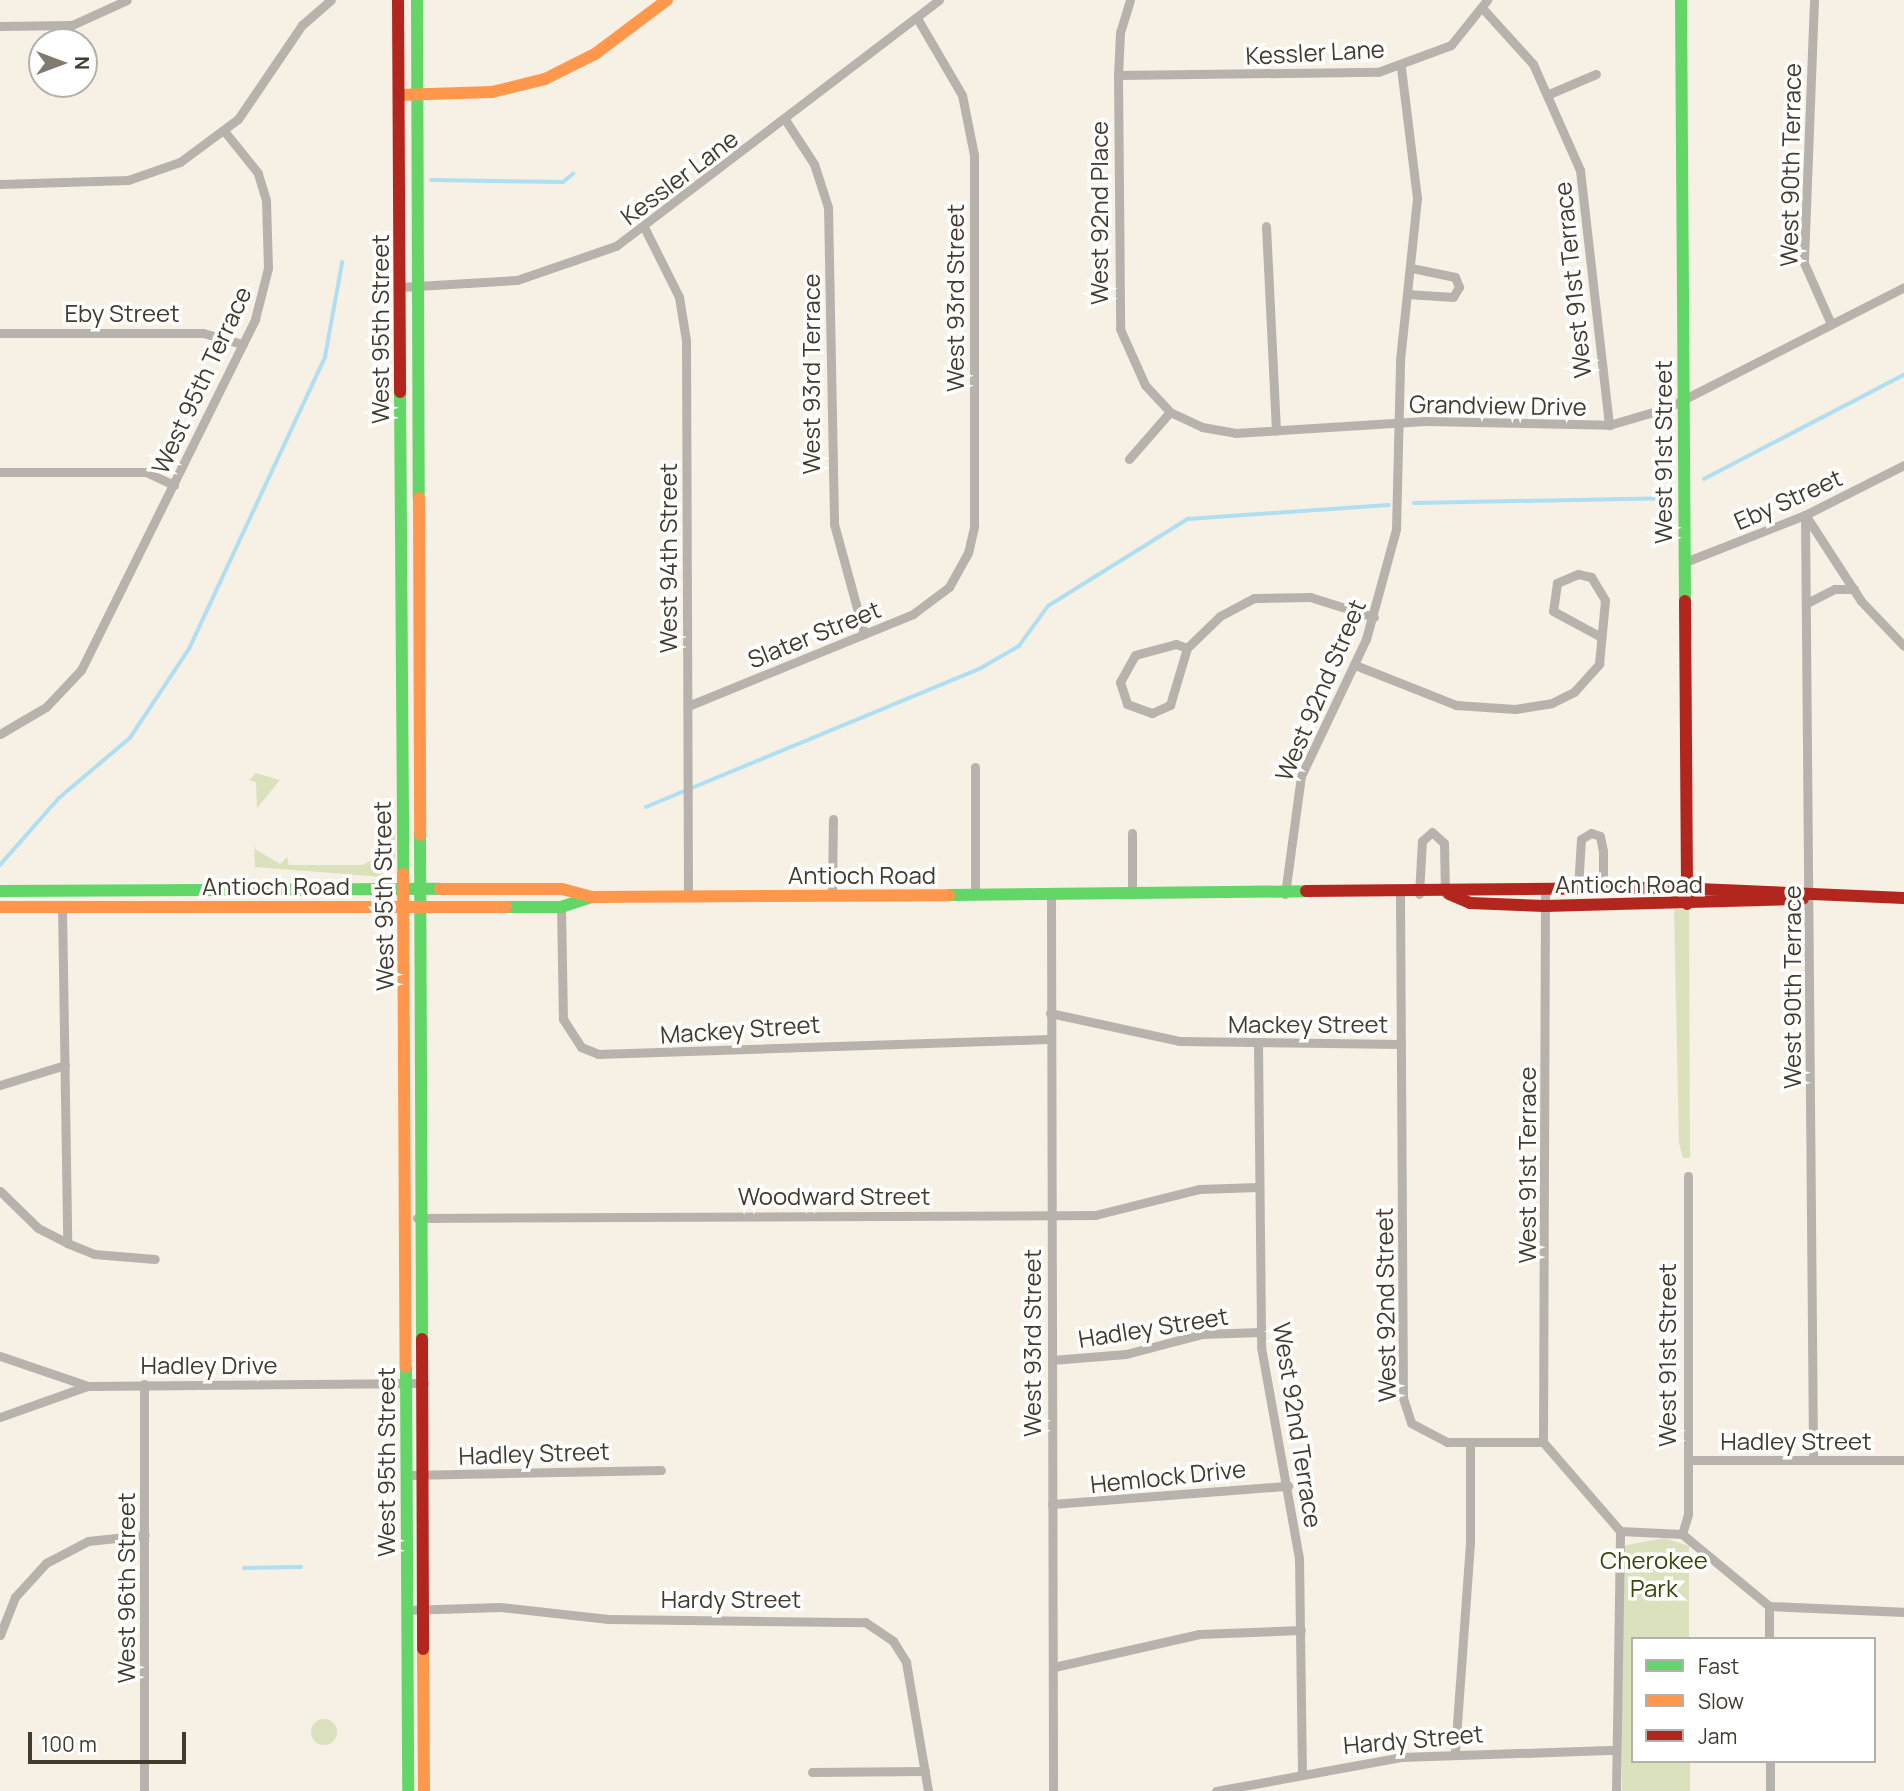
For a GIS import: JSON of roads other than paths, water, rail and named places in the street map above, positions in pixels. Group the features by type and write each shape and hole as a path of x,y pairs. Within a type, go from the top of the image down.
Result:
{"main road":[{"name":"West 95th Street","path":"398,0 407,1219 408,1791"},
{"name":"West 95th Street","path":"416,0 425,1218 424,1791"},
{"name":"West 91st Street","path":"1681,0 1687,904"},
{"path":"399,95 492,93 545,79 595,54 661,2"},
{"name":"Antioch Road","path":"0,891 562,889 593,897 688,897 1132,893 1400,895 1447,894 1468,888 1686,888 1811,897 1904,898"},
{"name":"Antioch Road","path":"1447,894 1470,903 1545,906 1687,904 1811,897"},
{"name":"Antioch Road","path":"0,907 561,907 593,897"}],"street":[{"path":"0,26 83,22 127,0"},
{"path":"0,184 128,180 180,162 225,132 302,25 331,0"},
{"name":"Kessler Lane","path":"400,287 550,272 645,229 939,0"},
{"name":"West 92nd Place","path":"1130,0 1120,33 1118,75 1120,329 1134,369 1170,412"},
{"name":"West 90th Terrace","path":"1814,0 1804,263 1831,324"},
{"name":"Kessler Lane","path":"1118,75 1336,75 1401,67 1451,45 1486,5"},
{"name":"West 91st Terrace","path":"1486,5 1516,42 1549,94 1587,205 1609,425"},
{"name":"West 93rd Street","path":"917,18 962,96 974,155 974,526 968,553 949,587"},
{"name":"West 92nd Street","path":"1285,894 1301,776 1355,665 1374,617 1396,529 1406,294 1416,164 1401,67"},
{"path":"1549,94 1596,74"},
{"name":"West 93rd Terrace","path":"786,121 814,164 828,207 834,524 864,634"},
{"name":"West 95th Terrace","path":"0,734 62,693 116,603 242,344 265,287 268,217 258,173 225,132"},
{"path":"1266,226 1276,431"},
{"name":"West 94th Street","path":"645,229 669,271 685,321 688,897"},
{"path":"1406,294 1452,297 1459,287 1455,276 1410,268"},
{"name":"Grandview Drive","path":"1170,412 1224,432 1401,422 1609,425 1684,400 1904,287"},
{"name":"Eby Street","path":"0,333 203,333 242,344"},
{"path":"1129,459 1170,412"},
{"name":"Eby Street","path":"1685,562 1805,515 1904,465"},
{"path":"0,472 146,472 174,485"},
{"path":"1805,515 1854,589 1904,646"},
{"name":"West 90th Terrace","path":"1805,515 1810,602 1813,1460"},
{"path":"1355,665 1456,705 1531,707 1563,699 1583,684 1599,664 1605,600 1591,577 1565,577 1552,598 1553,611 1601,637"},
{"name":"Slater Street","path":"688,706 921,610 949,587"},
{"path":"1810,602 1835,589 1854,589"},
{"path":"1187,648 1176,644 1135,655 1120,682 1127,704 1152,713 1170,705 1187,648 1239,604 1272,595 1318,599 1374,617"},
{"path":"975,767 975,895"},
{"path":"832,896 833,819"},
{"path":"1419,894 1422,841 1432,832 1444,843 1447,894"},
{"path":"1132,833 1132,893"},
{"name":"Antioch Road","path":"1578,888 1581,839 1591,833 1600,836 1603,851 1603,888"},
{"name":"West 91st Terrace","path":"1543,1442 1545,888"},
{"name":"West 93rd Street","path":"1051,895 1048,1039 1053,1791"},
{"name":"West 92nd Street","path":"1400,895 1403,1398 1411,1423 1423,1434 1470,1442"},
{"path":"62,906 66,1244"},
{"name":"Mackey Street","path":"561,907 564,1019 581,1047 598,1054 1048,1039"},
{"name":"Mackey Street","path":"1050,1013 1152,1038 1258,1044 1401,1044"},
{"name":"West 92nd Terrace","path":"1258,1044 1261,1332 1289,1486 1301,1630 1302,1771"},
{"path":"0,1085 65,1065"},
{"name":"West 91st Street","path":"1682,1534 1689,1460 1688,1175"},
{"name":"Woodward Street","path":"407,1219 1111,1214 1199,1189 1258,1187"},
{"path":"0,1191 38,1228 66,1244 106,1256 155,1259"},
{"name":"Hadley Street","path":"1052,1360 1126,1354 1202,1335 1261,1332"},
{"name":"Hadley Drive","path":"0,1356 88,1386 424,1383"},
{"name":"West 96th Street","path":"144,1384 144,1791"},
{"path":"0,1417 88,1386"},
{"path":"1455,1752 1470,1544 1470,1442 1543,1442 1620,1531 1616,1791"},
{"name":"Hadley Street","path":"1689,1460 1904,1460"},
{"name":"Hadley Street","path":"407,1475 661,1469"},
{"name":"Hemlock Drive","path":"1052,1503 1289,1486"},
{"path":"1620,1531 1682,1534 1769,1606 1904,1612"},
{"path":"0,1635 15,1597 46,1563 88,1541 145,1535"},
{"path":"1769,1606 1769,1637"},
{"name":"Hardy Street","path":"407,1610 865,1622 893,1642 906,1662 928,1791"},
{"path":"1054,1667 1160,1640 1301,1630"},
{"name":"Hardy Street","path":"1216,1791 1302,1771 1455,1752 1616,1750"},
{"path":"1770,1763 1770,1791"},
{"path":"812,1772 925,1771"}],"waterway":[{"path":"431,180 563,182 573,174"},
{"path":"0,865 59,798 130,738 189,649 325,357 342,263"},
{"path":"1704,479 1904,375"},
{"path":"1414,503 1664,498"},
{"path":"646,807 981,668 1019,646 1048,606 1188,519 1389,505"},
{"path":"244,1568 301,1567"}],"park label":[{"name":"Cherokee Park","path":"1654,1574"}]}
